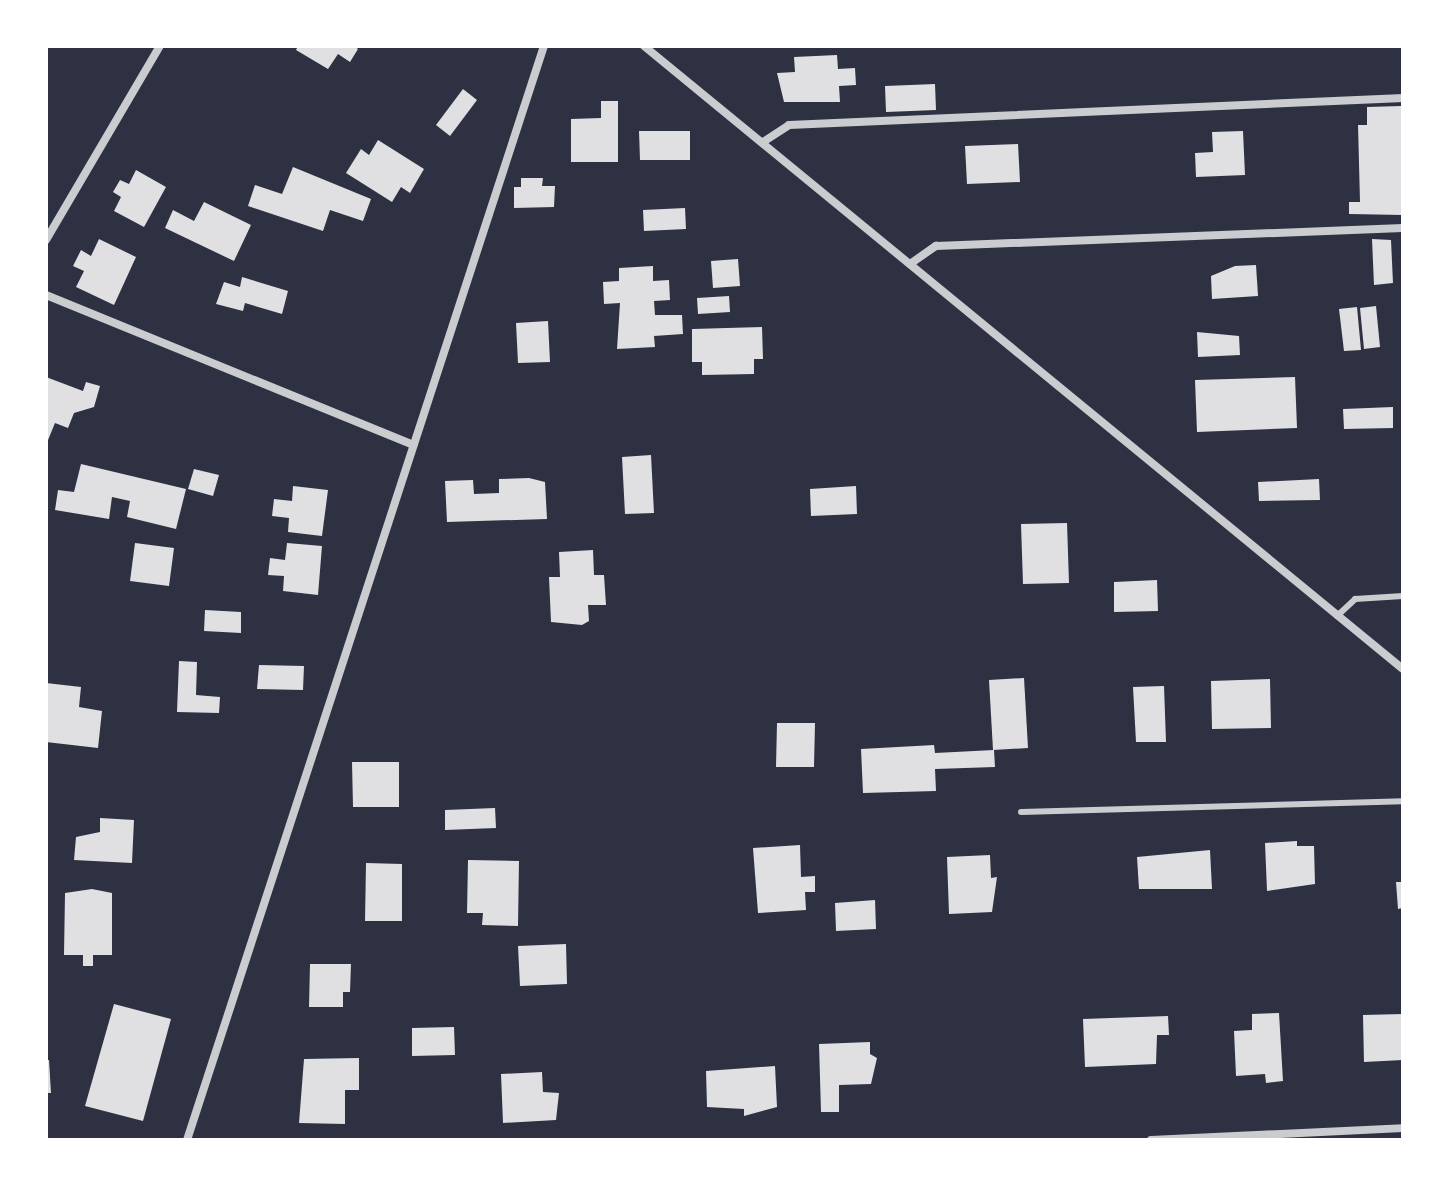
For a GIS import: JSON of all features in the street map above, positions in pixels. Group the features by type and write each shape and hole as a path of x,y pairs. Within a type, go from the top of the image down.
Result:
{"street":[{"path":"46,240 160,46"},
{"path":"187,1140 544,46"},
{"path":"644,46 1403,669"},
{"path":"763,142 789,125 1403,98"},
{"path":"910,264 936,246 1403,228"},
{"path":"46,295 414,445"},
{"path":"1151,1140 1403,1128"}],"lane":[{"path":"1337,616 1355,599 1403,596"},
{"path":"1021,812 1403,801"}],"building":[{"path":"298,46 354,46 358,49 350,62 338,54 328,69 296,50"},
{"path":"837,55 838,69 855,68 856,85 839,86 840,102 784,102 777,73 795,72 794,57"},
{"path":"935,84 936,110 886,112 885,86"},
{"path":"463,89 477,100 450,136 436,125"},
{"path":"601,101 618,101 618,162 571,162 571,119 601,118"},
{"path":"1401,106 1403,215 1349,214 1349,202 1360,202 1358,125 1367,125 1367,107"},
{"path":"639,131 690,131 690,160 640,160"},
{"path":"1243,131 1245,175 1196,177 1195,153 1213,152 1212,132"},
{"path":"378,140 424,169 410,193 401,187 392,202 346,173 361,149 369,155"},
{"path":"1018,144 1020,182 967,184 965,146"},
{"path":"293,167 371,199 363,221 330,210 323,231 248,206 255,185 282,194"},
{"path":"136,170 166,187 144,227 114,211 121,197 113,192 120,180 129,184"},
{"path":"521,178 543,178 542,186 555,186 554,207 514,208 514,187 521,187"},
{"path":"204,202 251,225 234,261 165,228 173,210 194,221"},
{"path":"685,208 686,229 644,231 643,210"},
{"path":"99,239 136,257 114,305 76,287 84,271 73,266 81,250 91,256"},
{"path":"1372,239 1391,240 1393,283 1374,285"},
{"path":"738,259 740,286 713,288 711,261"},
{"path":"1256,265 1258,296 1212,299 1211,276 1235,266"},
{"path":"653,266 653,281 669,280 670,300 654,301 655,315 682,315 683,334 654,336 655,347 617,349 620,303 604,304 603,282 619,281 619,268"},
{"path":"242,277 288,291 282,314 245,303 243,311 216,304 224,282 240,287"},
{"path":"729,296 730,312 698,314 697,298"},
{"path":"1376,306 1380,347 1364,349 1360,308"},
{"path":"1357,307 1361,350 1344,351 1339,309"},
{"path":"548,321 550,362 518,363 516,323"},
{"path":"762,327 763,359 754,359 754,374 702,375 702,362 692,362 692,329"},
{"path":"1197,332 1239,336 1240,355 1198,357"},
{"path":"46,377 83,391 86,382 100,386 94,407 74,413 68,428 55,423 46,445"},
{"path":"1295,377 1297,428 1197,432 1195,380"},
{"path":"1393,407 1393,428 1344,429 1343,409"},
{"path":"651,455 654,513 625,514 622,457"},
{"path":"81,464 186,489 176,529 127,517 130,501 112,497 109,519 55,510 58,490 74,492"},
{"path":"194,469 219,475 213,496 188,489"},
{"path":"529,478 545,482 547,519 447,522 445,481 473,480 474,494 499,493 499,479"},
{"path":"1319,479 1320,500 1259,501 1258,482"},
{"path":"293,486 328,490 322,536 288,532 289,518 272,516 274,499 292,501"},
{"path":"856,486 857,514 811,516 810,489"},
{"path":"1067,523 1069,583 1023,584 1021,524"},
{"path":"135,543 174,548 169,586 130,581"},
{"path":"287,543 322,546 318,595 283,591 284,576 268,575 270,558 285,560"},
{"path":"593,550 594,575 604,575 606,605 588,605 589,621 582,625 551,622 549,577 560,577 559,552"},
{"path":"1157,580 1158,611 1114,612 1114,582"},
{"path":"205,610 241,612 241,633 204,631"},
{"path":"179,661 197,662 196,695 220,697 219,713 177,712"},
{"path":"259,665 304,666 303,690 257,689"},
{"path":"1024,678 1028,748 993,750 989,680"},
{"path":"1270,679 1271,728 1212,729 1211,681"},
{"path":"46,683 81,687 79,707 102,711 98,748 46,742"},
{"path":"1164,686 1166,742 1136,742 1133,687"},
{"path":"777,723 815,723 814,767 776,767"},
{"path":"934,745 935,753 994,750 995,767 935,769 936,791 863,793 861,749"},
{"path":"352,762 399,762 399,807 353,807"},
{"path":"495,808 496,828 445,830 445,810"},
{"path":"100,818 134,820 132,863 74,860 76,837 100,832"},
{"path":"1297,841 1297,846 1314,846 1315,884 1267,891 1265,843"},
{"path":"800,845 801,877 815,876 815,892 805,892 806,910 758,913 753,848"},
{"path":"1210,850 1212,889 1139,889 1137,857"},
{"path":"990,855 991,878 997,877 992,912 949,914 947,857"},
{"path":"468,860 519,861 518,926 482,925 483,913 467,913"},
{"path":"366,863 402,864 402,921 365,921"},
{"path":"1396,882 1403,882 1403,908 1398,909"},
{"path":"92,889 112,893 112,955 93,955 93,966 83,966 83,955 64,955 65,893"},
{"path":"875,900 876,929 836,931 835,903"},
{"path":"566,944 567,984 520,986 518,946"},
{"path":"310,964 351,964 350,992 343,992 343,1007 309,1007"},
{"path":"114,1004 171,1019 143,1121 85,1106"},
{"path":"1279,1013 1283,1081 1266,1083 1265,1074 1236,1076 1234,1031 1252,1030 1252,1014"},
{"path":"1403,1014 1403,1060 1364,1062 1363,1015"},
{"path":"1168,1016 1169,1035 1157,1035 1156,1064 1085,1067 1083,1019"},
{"path":"454,1027 455,1055 412,1056 412,1028"},
{"path":"870,1042 870,1054 877,1058 871,1084 839,1085 839,1112 821,1112 819,1044"},
{"path":"359,1058 359,1090 345,1090 345,1124 299,1123 304,1059"},
{"path":"46,1060 49,1060 51,1093 46,1093"},
{"path":"775,1066 777,1107 744,1116 744,1109 707,1107 706,1071"},
{"path":"542,1072 543,1092 559,1093 556,1120 503,1123 501,1074"}]}
